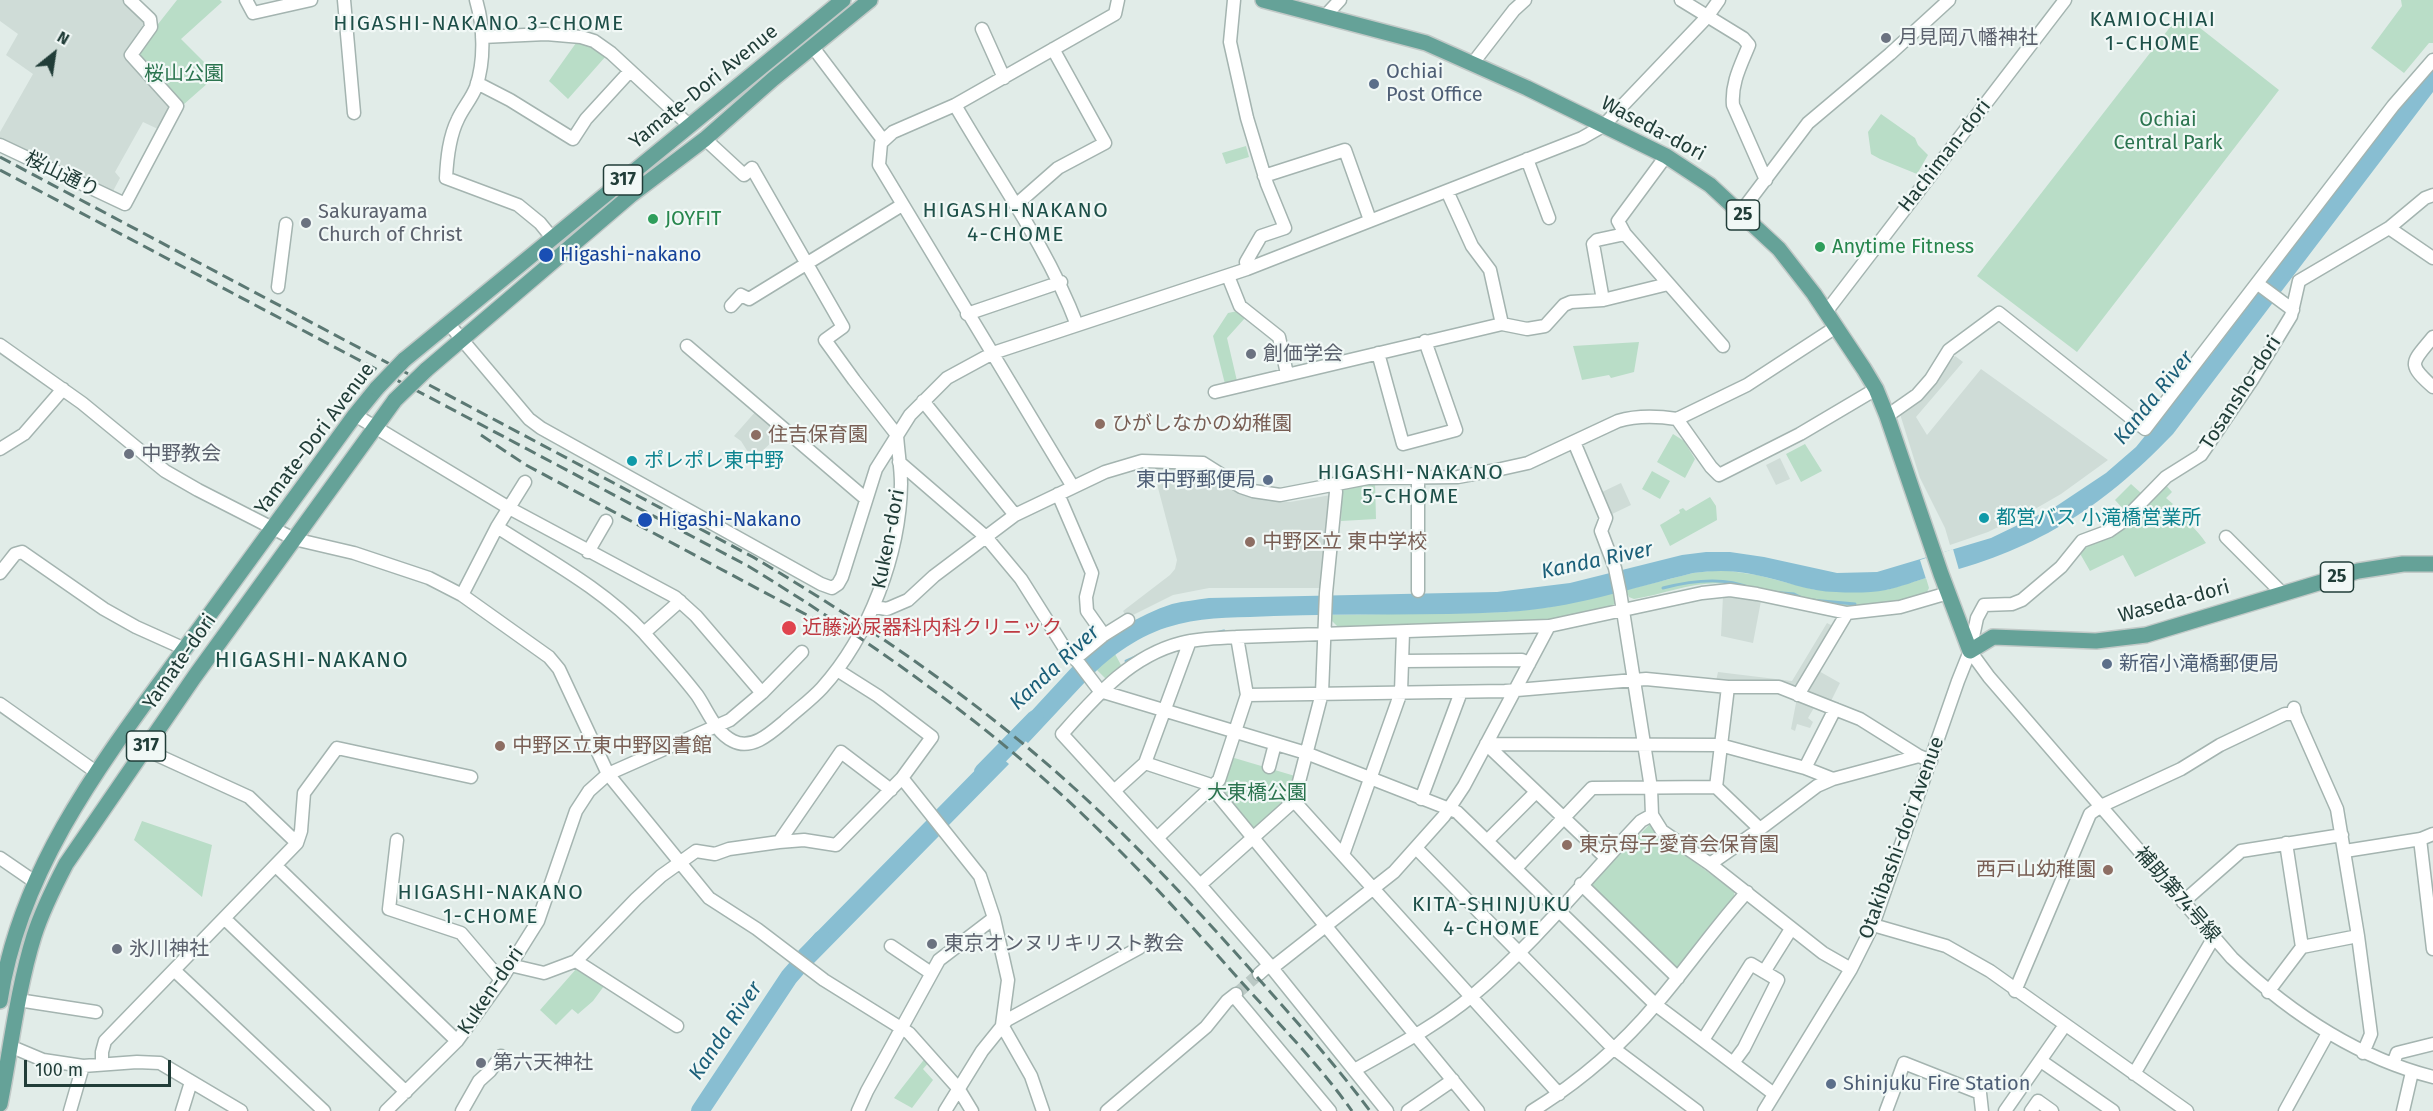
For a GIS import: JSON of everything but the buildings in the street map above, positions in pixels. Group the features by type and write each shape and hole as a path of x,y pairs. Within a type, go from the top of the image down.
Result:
{"main road":[{"name":"Yamate-Dori Avenue","path":"0,1001 15,932 35,882 47,855 96,772 185,649 267,525 377,388 404,360 448,323 843,0"},
{"name":"Yamate-Dori Avenue","path":"395,400 426,370 631,195 705,139 812,46 870,0"},
{"name":"Waseda-dori","path":"1263,0 1402,35 1473,63 1666,156 1710,185 1787,258 1826,312 1876,389 1948,593"},
{"name":"Yamate-dori","path":"0,1104 12,1047 18,1000 34,935 66,864 144,749 374,426 395,400"},
{"name":"Waseda-dori","path":"1971,651 1993,638 2114,641 2176,627 2358,571 2403,564 2433,564"},
{"name":"25","path":"1948,593 1971,651"}],"street":[{"name":"桜山通り","path":"0,145 125,204 177,106 130,56 151,27 150,19 130,0"},
{"path":"246,0 253,13 311,0"},
{"path":"344,0 354,113"},
{"path":"476,0 482,36 477,84 453,133 447,158 446,178 518,205 540,223 553,239"},
{"path":"1073,487 879,165 881,143 911,123 955,105 1115,14 1118,0"},
{"path":"1234,0 1230,42 1248,124 1264,176 1285,228 1261,236 1246,262 1247,269"},
{"path":"1326,15 1340,0"},
{"path":"1473,63 1514,10 1525,0"},
{"path":"1681,0 1743,38 1749,45 1734,82 1733,105 1766,180"},
{"path":"448,323 529,419 541,428 832,588 838,584 876,470 910,415 947,378 993,353 1228,276 1582,138 1603,126 1707,17 1719,0"},
{"path":"1740,213 1808,123 1890,54 1949,0"},
{"name":"Hachiman-dori","path":"1826,312 2065,0"},
{"path":"982,29 1004,78"},
{"path":"482,36 546,34 581,37 594,41 611,53 690,126"},
{"path":"812,46 880,136 885,139"},
{"path":"1017,204 1058,168 1105,143 1053,50"},
{"path":"1887,417 1917,395 1931,379 1949,350 1999,313 2145,429 2260,285 2393,106 2433,60"},
{"path":"477,84 510,100 573,139 586,119 630,71"},
{"path":"955,105 1017,204 1061,282 1077,325"},
{"path":"705,139 744,175 752,168 843,327 825,340 897,435"},
{"path":"1264,176 1345,150 1370,220"},
{"path":"1666,156 1618,221 1625,234 1723,346"},
{"path":"1527,159 1550,218"},
{"path":"1447,191 1472,246 1490,270 1502,324"},
{"name":"Tosansho-dori","path":"1971,651 1977,618 1984,604 2012,604 2022,600 2061,567 2082,541 2109,531 2122,522 2166,477 2201,455 2252,380 2293,310 2299,281 2389,228 2425,198 2433,195"},
{"path":"731,306 741,296 749,300 902,205"},
{"path":"278,287 286,224"},
{"path":"2389,228 2433,258"},
{"path":"1603,300 1593,244 1597,240 1625,234"},
{"path":"1228,276 1240,306 1279,338 1287,374"},
{"path":"967,314 1061,282"},
{"path":"1215,392 1502,324 1530,330 1545,326 1564,305 1571,302 1603,300 1668,284"},
{"path":"2260,285 2293,310"},
{"path":"874,607 887,609 908,600 934,576 1015,515 1105,472 1142,460 1203,463 1241,487 1280,495 1368,478 1458,477 1519,465 1633,416 1677,419 1747,385 1836,327"},
{"path":"2433,337 2414,361 2414,367 2416,372 2433,387"},
{"path":"1378,353 1403,444 1456,430 1425,342"},
{"path":"0,345 63,389 165,471 294,539 354,553 418,574 462,595 554,662 608,774 709,898 909,1033 958,1088 972,1111"},
{"path":"687,346 866,499"},
{"path":"0,449 24,434 63,389"},
{"path":"1677,419 1719,475 1800,434 1876,389"},
{"path":"923,402 1015,515"},
{"path":"355,415 509,508 680,601 696,615 762,693"},
{"name":"Kuken-dori","path":"386,1111 457,1041 501,980 538,921 576,811 589,791 608,774 717,727 734,741 750,743 759,740 813,697 837,670 880,594 897,520 901,483 897,435"},
{"path":"1574,442 1605,518 1601,531 1620,592 1651,788 1652,815 1662,831 1748,892 1823,953 1851,969"},
{"path":"899,462 986,537 1021,579 1067,652 1100,691 1306,753 1457,812 1656,1005 1774,1094"},
{"path":"1418,591 1419,478"},
{"path":"462,595 497,527 525,482"},
{"path":"1200,885 1294,801 1322,693 1326,596 1336,492 1334,484"},
{"path":"1058,494 1092,573 1086,597 1087,611 1104,635"},
{"path":"588,552 606,521"},
{"path":"497,527 605,597 644,633 696,695 717,727 730,720 762,693 802,652"},
{"path":"2226,537 2282,593"},
{"path":"0,573 15,554 22,552 104,609 136,627 185,649"},
{"path":"1388,1111 1200,885 1062,734 1100,691 1140,660 1190,641 1237,637 1549,626 1702,593 1730,590 1847,613 1900,607 1948,593"},
{"path":"644,633 680,601"},
{"path":"1798,695 1847,613"},
{"path":"1076,660 1104,635 1128,620"},
{"path":"1259,974 1326,926 1418,849 1450,809 1549,626"},
{"path":"1343,855 1401,692 1403,632"},
{"path":"1157,838 1219,780 1247,695 1237,637"},
{"path":"1114,791 1145,763 1190,641"},
{"name":"Otakibashi-dori Avenue","path":"1764,1111 1851,969 1873,925 1925,758 1971,651"},
{"name":"補助第74号線","path":"1971,651 1989,678 2183,902 2232,958 2268,992 2328,1034 2363,1053 2412,1072 2433,1077"},
{"path":"1403,661 1522,660 1529,664"},
{"path":"510,965 544,973 576,961 636,899 680,861 696,851 715,854 729,849 804,840 836,845 902,778 932,737 878,696 837,670"},
{"path":"1247,695 1514,691 1646,679 1728,687 1779,687 1860,719 1925,758"},
{"path":"1716,787 1728,687"},
{"path":"1420,799 1461,692"},
{"path":"0,704 96,772"},
{"path":"1805,768 1835,709"},
{"path":"2015,991 2090,814 2101,806 2161,779 2220,745 2295,710 2336,803 2358,936 2371,1034 2363,1053"},
{"path":"1269,767 1275,744"},
{"path":"1486,744 1720,745 1805,768 1833,779"},
{"path":"1486,744 1606,858"},
{"path":"102,1064 105,1041 176,971 297,843 301,831 304,793 337,748 471,777"},
{"path":"144,749 249,797 297,843"},
{"path":"779,842 841,752 891,790"},
{"path":"1710,864 1817,786 1833,779 1925,758"},
{"path":"1145,763 1208,784 1212,788 1478,1111"},
{"path":"902,778 980,876 994,918 1008,980 1002,1024 1031,1076 1043,1111"},
{"path":"1516,868 1592,788 1716,787 1760,829"},
{"path":"1488,840 1536,792"},
{"path":"1294,801 1559,1094"},
{"path":"1356,1070 1416,1035 1471,997 1518,953 1641,821 1652,815"},
{"path":"2344,851 2420,839 2433,834"},
{"path":"2183,902 2241,850 2342,835"},
{"path":"2420,839 2433,949"},
{"path":"397,840 389,909 461,933 501,980"},
{"path":"2286,843 2302,947"},
{"path":"1418,849 1613,1048 1697,1111"},
{"path":"0,858 35,882"},
{"path":"276,866 457,1041"},
{"path":"1581,885 1678,978"},
{"path":"1532,1111 1559,1094 1613,1048 1656,1005 1748,892"},
{"path":"858,1111 939,960 994,918"},
{"path":"225,919 406,1092"},
{"path":"1873,925 1956,950 1990,971 2015,991 2187,1111"},
{"path":"1764,972 1791,929"},
{"path":"2268,992 2302,947 2358,936"},
{"path":"2134,1074 2214,937"},
{"path":"891,946 931,973"},
{"path":"945,1111 1002,1024 1139,948"},
{"path":"576,961 677,1026"},
{"path":"1703,1040 1751,964 1778,980 1744,1048 1733,1063"},
{"path":"176,971 324,1111"},
{"path":"1107,1111 1206,1027 1227,1000 1235,995 1330,1111"},
{"path":"18,1000 96,1012"},
{"path":"2005,1111 2065,1025"},
{"path":"2285,1111 2328,1034"},
{"path":"2393,1064 2397,1053 2433,1044"},
{"path":"12,1047 43,1060 83,1066 160,1063 241,1111"},
{"path":"462,1111 479,1082 501,1056"},
{"path":"2041,1061 2113,1111"},
{"path":"1886,1111 1904,1064 1980,1093 1982,1111"},
{"path":"70,1111 83,1066"},
{"path":"2403,1111 2412,1072"},
{"path":"1408,1111 1453,1080"},
{"path":"182,1111 191,1082"},
{"path":"2031,1111 2038,1101 2052,1111"}],"shaded area":[{"path":"0,0 125,0 145,19 144,31 125,55 171,103 172,108 160,130 143,122 115,172 120,178 112,193 0,139 0,132 33,74 6,55 18,34 0,21"},
{"path":"1955,356 1963,362 1916,417 1927,435 1981,369 2108,460 2061,494 2035,509 1988,532 1950,545 1945,528 1920,478 1900,414 1925,394"},
{"path":"756,411 782,432 753,460 741,441 734,436"},
{"path":"1780,458 1790,479 1776,485 1766,465"},
{"name":"中野区立 東中学校","path":"1152,465 1203,472 1249,497 1290,502 1331,495 1322,588 1209,588 1173,595 1127,618 1123,611 1170,575 1175,569 1177,560"},
{"path":"1621,483 1631,505 1610,515 1600,493"},
{"path":"1723,596 1761,601 1753,643 1721,636"},
{"path":"1827,623 1833,626 1798,685 1790,687 1716,681 1718,672 1792,681"},
{"path":"1817,670 1840,683 1830,703 1810,697 1806,688"},
{"path":"1797,698 1815,706 1808,718 1813,722 1810,728 1797,724 1795,731 1791,729"}],"green space":[{"name":"桜山公園","path":"177,0 220,0 222,2 181,39 217,75 183,105 136,52"},
{"path":"2401,0 2433,0 2433,43 2429,43 2404,73 2371,48 2402,6"},
{"name":"Ochiai Central Park","path":"2181,13 2279,90 2077,352 1977,276"},
{"path":"576,43 594,46 606,56 568,99 549,81"},
{"path":"1881,114 1915,138 1918,145 1928,155 1917,174 1871,154 1868,132"},
{"path":"1246,146 1249,157 1226,164 1222,153"},
{"path":"1238,311 1245,318 1227,338 1237,381 1225,384 1213,336 1228,313"},
{"path":"1639,342 1634,372 1611,378 1609,375 1582,380 1573,346"},
{"path":"1673,434 1684,441 1695,459 1685,478 1657,462"},
{"path":"1805,444 1822,471 1801,482 1786,454"},
{"path":"1652,471 1670,481 1660,499 1642,489"},
{"path":"1375,481 1376,519 1341,521 1342,487"},
{"path":"2164,483 2172,492 2166,498 2173,504 2171,506 2206,543 2135,577 2123,555 2090,571 2078,550"},
{"path":"2131,484 2141,493 2125,511 2115,500"},
{"path":"1710,497 1716,506 1717,520 1670,546 1660,525 1680,513 1679,510 1683,508 1686,511"},
{"path":"1711,571 1757,575 1816,590 1886,590 1926,578 1929,588 1926,594 1912,598 1884,604 1856,606 1813,603 1750,588 1717,583 1634,599 1629,597 1626,590 1693,573"},
{"path":"1613,593 1616,603 1612,606 1537,622 1338,627 1329,615 1507,612 1550,607"},
{"path":"1115,654 1121,665 1107,680 1096,669"},
{"name":"大東橋公園","path":"1231,757 1295,776 1289,798 1258,827 1249,827 1222,794 1221,787"},
{"path":"142,821 212,845 202,897 134,840"},
{"path":"1650,824 1657,835 1734,891 1735,899 1677,969 1591,884"},
{"path":"577,968 604,986 593,1001 578,1014 572,1009 556,1025 540,1010"},
{"path":"926,1057 930,1061 923,1069 933,1080 912,1108 894,1098"}],"water":[{"path":"2433,67 2433,92 2173,434 2146,461 2091,506 2063,525 2001,555 1967,567 1874,592 1826,591 1748,573 1717,571 1693,573 1601,597 1530,610 1448,614 1303,615 1190,621 1143,637 1122,650 1093,674 1080,658 1112,634 1147,614 1172,604 1209,598 1497,592 1570,583 1682,555 1706,552 1730,552 1764,557 1837,573 1877,572 1991,538 2055,507 2106,473 2136,447 2210,356 2422,78"},
{"path":"1074,665 1086,681 1028,743 1013,731"},
{"path":"994,751 1009,764 947,827 935,811"},
{"path":"927,820 939,836 813,964 798,951"}],"pier":[{"path":"1953,549 1959,570 1926,579 1920,560"}],"waterway":[{"path":"1663,588 1706,581 1729,582 1750,588"},
{"path":"1771,592 1794,594 1802,598"},
{"path":"1811,600 1855,604"},
{"path":"1215,633 1224,631"},
{"path":"1126,661 1146,652"},
{"name":"Kanda River","path":"983,772 1035,719"},
{"name":"Kanda River","path":"700,1111 789,977 822,939"}],"tunnel":[{"path":"1236,994 1259,974"}],"railway":[{"path":"0,157 753,557 837,609 919,664 998,723 1036,755 1142,853 1327,1056 1370,1111"},
{"path":"0,170 748,566 831,618 950,703 1063,796 1131,862 1195,930 1311,1059 1352,1111"},
{"path":"481,435 526,465 835,630"}],"place":[{"name":"月見岡八幡神社","path":"1886,38"},
{"name":"Ochiai Post Office","path":"1374,84"},
{"name":"JOYFIT","path":"653,219"},
{"name":"Sakurayama Church of Christ","path":"306,223"},
{"name":"Anytime Fitness","path":"1820,247"},
{"name":"Higashi-nakano","path":"546,255"},
{"name":"創価学会","path":"1251,354"},
{"name":"ひがしなかの幼稚園","path":"1100,424"},
{"name":"住吉保育園","path":"756,435"},
{"name":"中野教会","path":"129,454"},
{"name":"ポレポレ東中野","path":"632,461"},
{"name":"東中野郵便局","path":"1268,480"},
{"name":"都営バス 小滝橋営業所","path":"1984,518"},
{"name":"Higashi-Nakano","path":"645,520"},
{"name":"中野区立 東中学校","path":"1250,542"},
{"name":"近藤泌尿器科内科クリニック","path":"789,628"},
{"name":"新宿小滝橋郵便局","path":"2107,664"},
{"name":"中野区立東中野図書館","path":"500,746"},
{"name":"東京母子愛育会保育園","path":"1567,845"},
{"name":"西戸山幼稚園","path":"2108,870"},
{"name":"東京オンヌリキリスト教会","path":"932,944"},
{"name":"氷川神社","path":"117,949"},
{"name":"第六天神社","path":"481,1063"},
{"name":"Shinjuku Fire Station","path":"1831,1084"}],"district":[{"name":"HIGASHI-NAKANO 3-CHOME","path":"479,24"},
{"name":"KAMIOCHIAI 1-CHOME","path":"2153,32"},
{"name":"HIGASHI-NAKANO 4-CHOME","path":"1016,223"},
{"name":"HIGASHI-NAKANO 5-CHOME","path":"1411,485"},
{"name":"HIGASHI-NAKANO","path":"312,661"},
{"name":"HIGASHI-NAKANO 1-CHOME","path":"491,905"},
{"name":"KITA-SHINJUKU 4-CHOME","path":"1492,917"}]}
